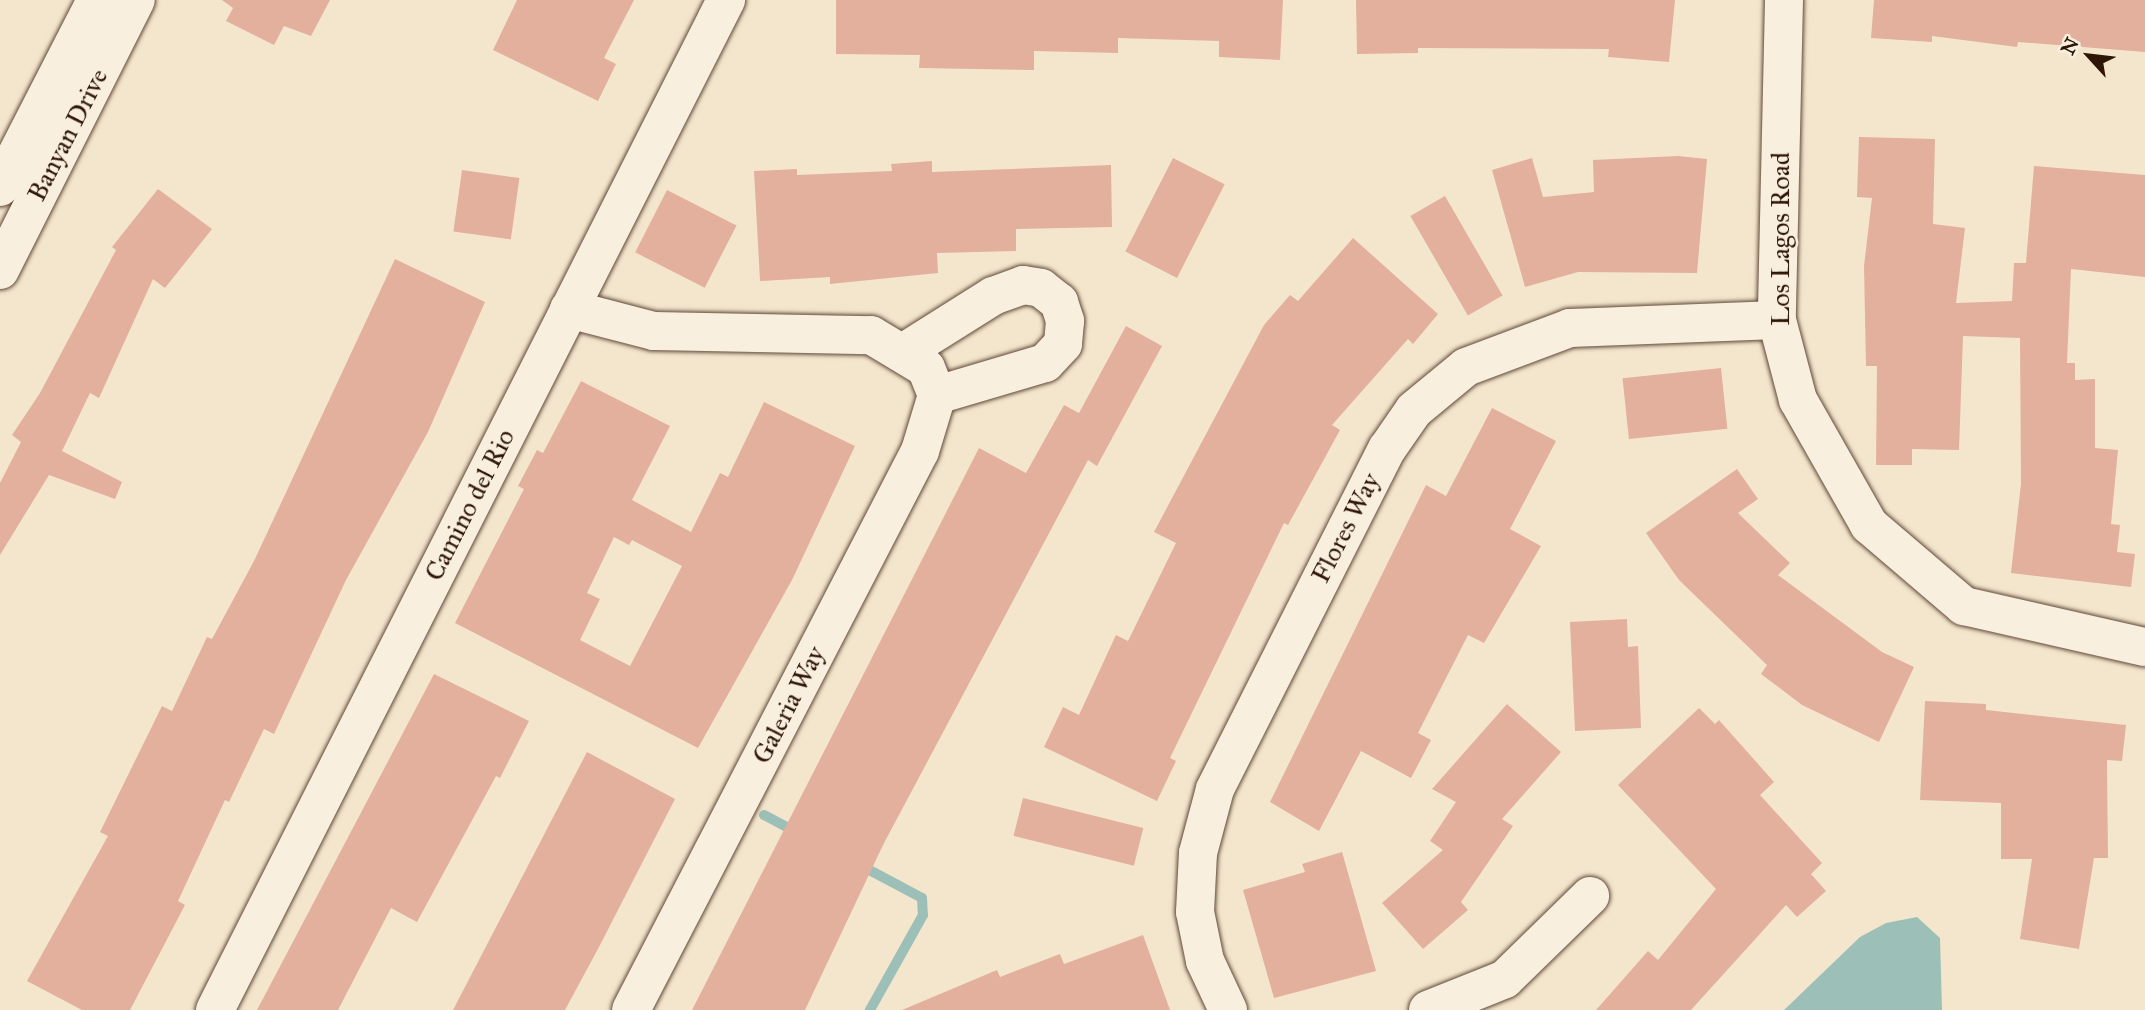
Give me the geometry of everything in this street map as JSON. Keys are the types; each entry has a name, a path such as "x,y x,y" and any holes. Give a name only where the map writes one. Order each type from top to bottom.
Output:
{"street":[{"name":"Banyan Drive","path":"0,187 100,19 136,0"},
{"name":"Camino del Rio","path":"215,1010 726,0"},
{"name":"Los Lagos Road","path":"1784,0 1777,320 1798,400 1869,525 1964,606 2145,647"},
{"name":"Banyan Drive","path":"0,270 100,19"},
{"path":"569,309 654,331 871,335 904,352 926,368 937,396 1045,363 1063,344 1065,321 1059,302 1041,288 1023,285 993,296 904,352"},
{"name":"Flores Way","path":"1228,1010 1205,961 1195,912 1198,853 1215,789 1387,449 1414,410 1466,367 1570,328 1777,320"},
{"name":"Galeria Way","path":"631,1010 920,451 937,396"},
{"path":"1428,1010 1505,979 1590,896"}],"water":[{"path":"1917,917 1940,938 1942,1010 1784,1010 1860,937 1886,923"}],"building":[{"path":"222,0 330,0 311,36 284,26 274,45 226,21 233,8"},
{"path":"517,0 634,0 604,58 616,64 598,101 493,50"},
{"path":"836,0 1283,0 1280,60 1219,57 1219,41 1118,38 1118,53 1034,51 1034,70 919,68 920,55 836,54"},
{"path":"1356,0 1675,0 1669,62 1608,57 1609,49 1418,48 1418,53 1357,54"},
{"path":"1874,0 2145,0 2145,52 2018,42 2017,47 1932,36 1932,42 1871,38"},
{"path":"1859,137 1935,139 1933,224 1965,228 1956,303 2012,301 2014,263 2026,263 2034,166 2145,175 2145,277 2071,269 2067,363 2075,363 2075,380 2095,379 2095,448 2118,450 2111,524 2120,525 2117,552 2135,554 2131,587 2011,573 2021,484 2020,338 1963,336 1959,450 1912,449 1912,465 1876,465 1877,366 1866,366 1864,266 1872,198 1857,197"},
{"path":"1678,156 1707,159 1697,273 1578,272 1525,287 1492,170 1532,158 1543,197 1594,192 1593,160"},
{"path":"1173,158 1225,184 1177,278 1125,252"},
{"path":"932,161 932,172 1111,165 1112,227 1016,229 1016,251 937,253 938,273 830,284 830,277 760,281 754,171 797,169 797,175 892,171 891,164"},
{"path":"462,170 519,178 511,239 453,231"},
{"path":"158,189 212,229 165,288 153,279 99,398 90,393 62,451 122,482 115,499 49,475 0,555 0,483 21,442 12,435 40,393 116,250 112,247"},
{"path":"667,190 736,225 705,288 635,252"},
{"path":"1445,196 1503,296 1468,316 1410,216"},
{"path":"1353,238 1438,314 1413,344 1408,339 1332,425 1340,430 1288,525 1284,523 1170,758 1176,761 1157,801 1044,747 1063,707 1079,715 1116,635 1128,641 1176,543 1154,532 1264,325 1290,295 1298,301"},
{"path":"395,259 485,302 428,432 346,580 274,734 264,729 229,802 225,800 178,901 185,905 130,1010 82,1010 27,981 108,836 100,832 162,706 172,711 207,637 212,639 254,561"},
{"path":"1126,326 1162,346 1097,466 1088,460 883,845 805,1010 692,1010 979,448 1026,473 1064,405 1079,413"},
{"path":"1721,368 1727,429 1629,439 1623,378"},
{"path":"581,381 670,426 632,500 691,532 720,473 728,477 764,402 855,446 792,580 698,748 455,623 524,489 518,486 537,450 543,453","holes":["614,537 629,545 632,540 682,566 630,666 580,640 600,599 587,593"]},
{"path":"1492,408 1556,441 1510,529 1541,546 1484,643 1468,635 1418,733 1431,740 1411,778 1361,751 1319,831 1270,802 1426,485 1446,496"},
{"path":"1737,469 1758,499 1738,513 1790,563 1778,575 1882,652 1914,667 1879,742 1802,705 1761,674 1767,665 1679,580 1646,533"},
{"path":"1627,619 1628,647 1638,646 1641,728 1575,731 1570,622"},
{"path":"434,674 529,721 500,778 496,776 417,922 391,908 338,1010 257,1010"},
{"path":"1925,701 1986,704 1986,710 2126,725 2122,761 2107,760 2108,858 2094,858 2079,949 2020,939 2032,859 2001,859 2001,803 1920,800"},
{"path":"1507,704 1561,752 1502,819 1513,826 1461,902 1468,910 1423,949 1382,903 1443,850 1430,841 1456,802 1432,789"},
{"path":"1699,708 1715,724 1719,720 1774,782 1760,795 1822,863 1811,874 1826,891 1797,917 1786,905 1691,1010 1596,1010 1648,951 1658,960 1716,889 1618,785"},
{"path":"587,752 675,799 599,947 565,1010 453,1010"},
{"path":"1023,798 1143,828 1134,866 1014,836"},
{"path":"1342,852 1376,971 1274,998 1243,890 1305,872 1302,864"},
{"path":"1143,935 1170,1010 902,1010 997,970 1000,977 1060,954 1064,964"}],"waterway":[{"path":"764,815 796,832"},
{"path":"860,865 922,898 923,915 870,1010"}]}
